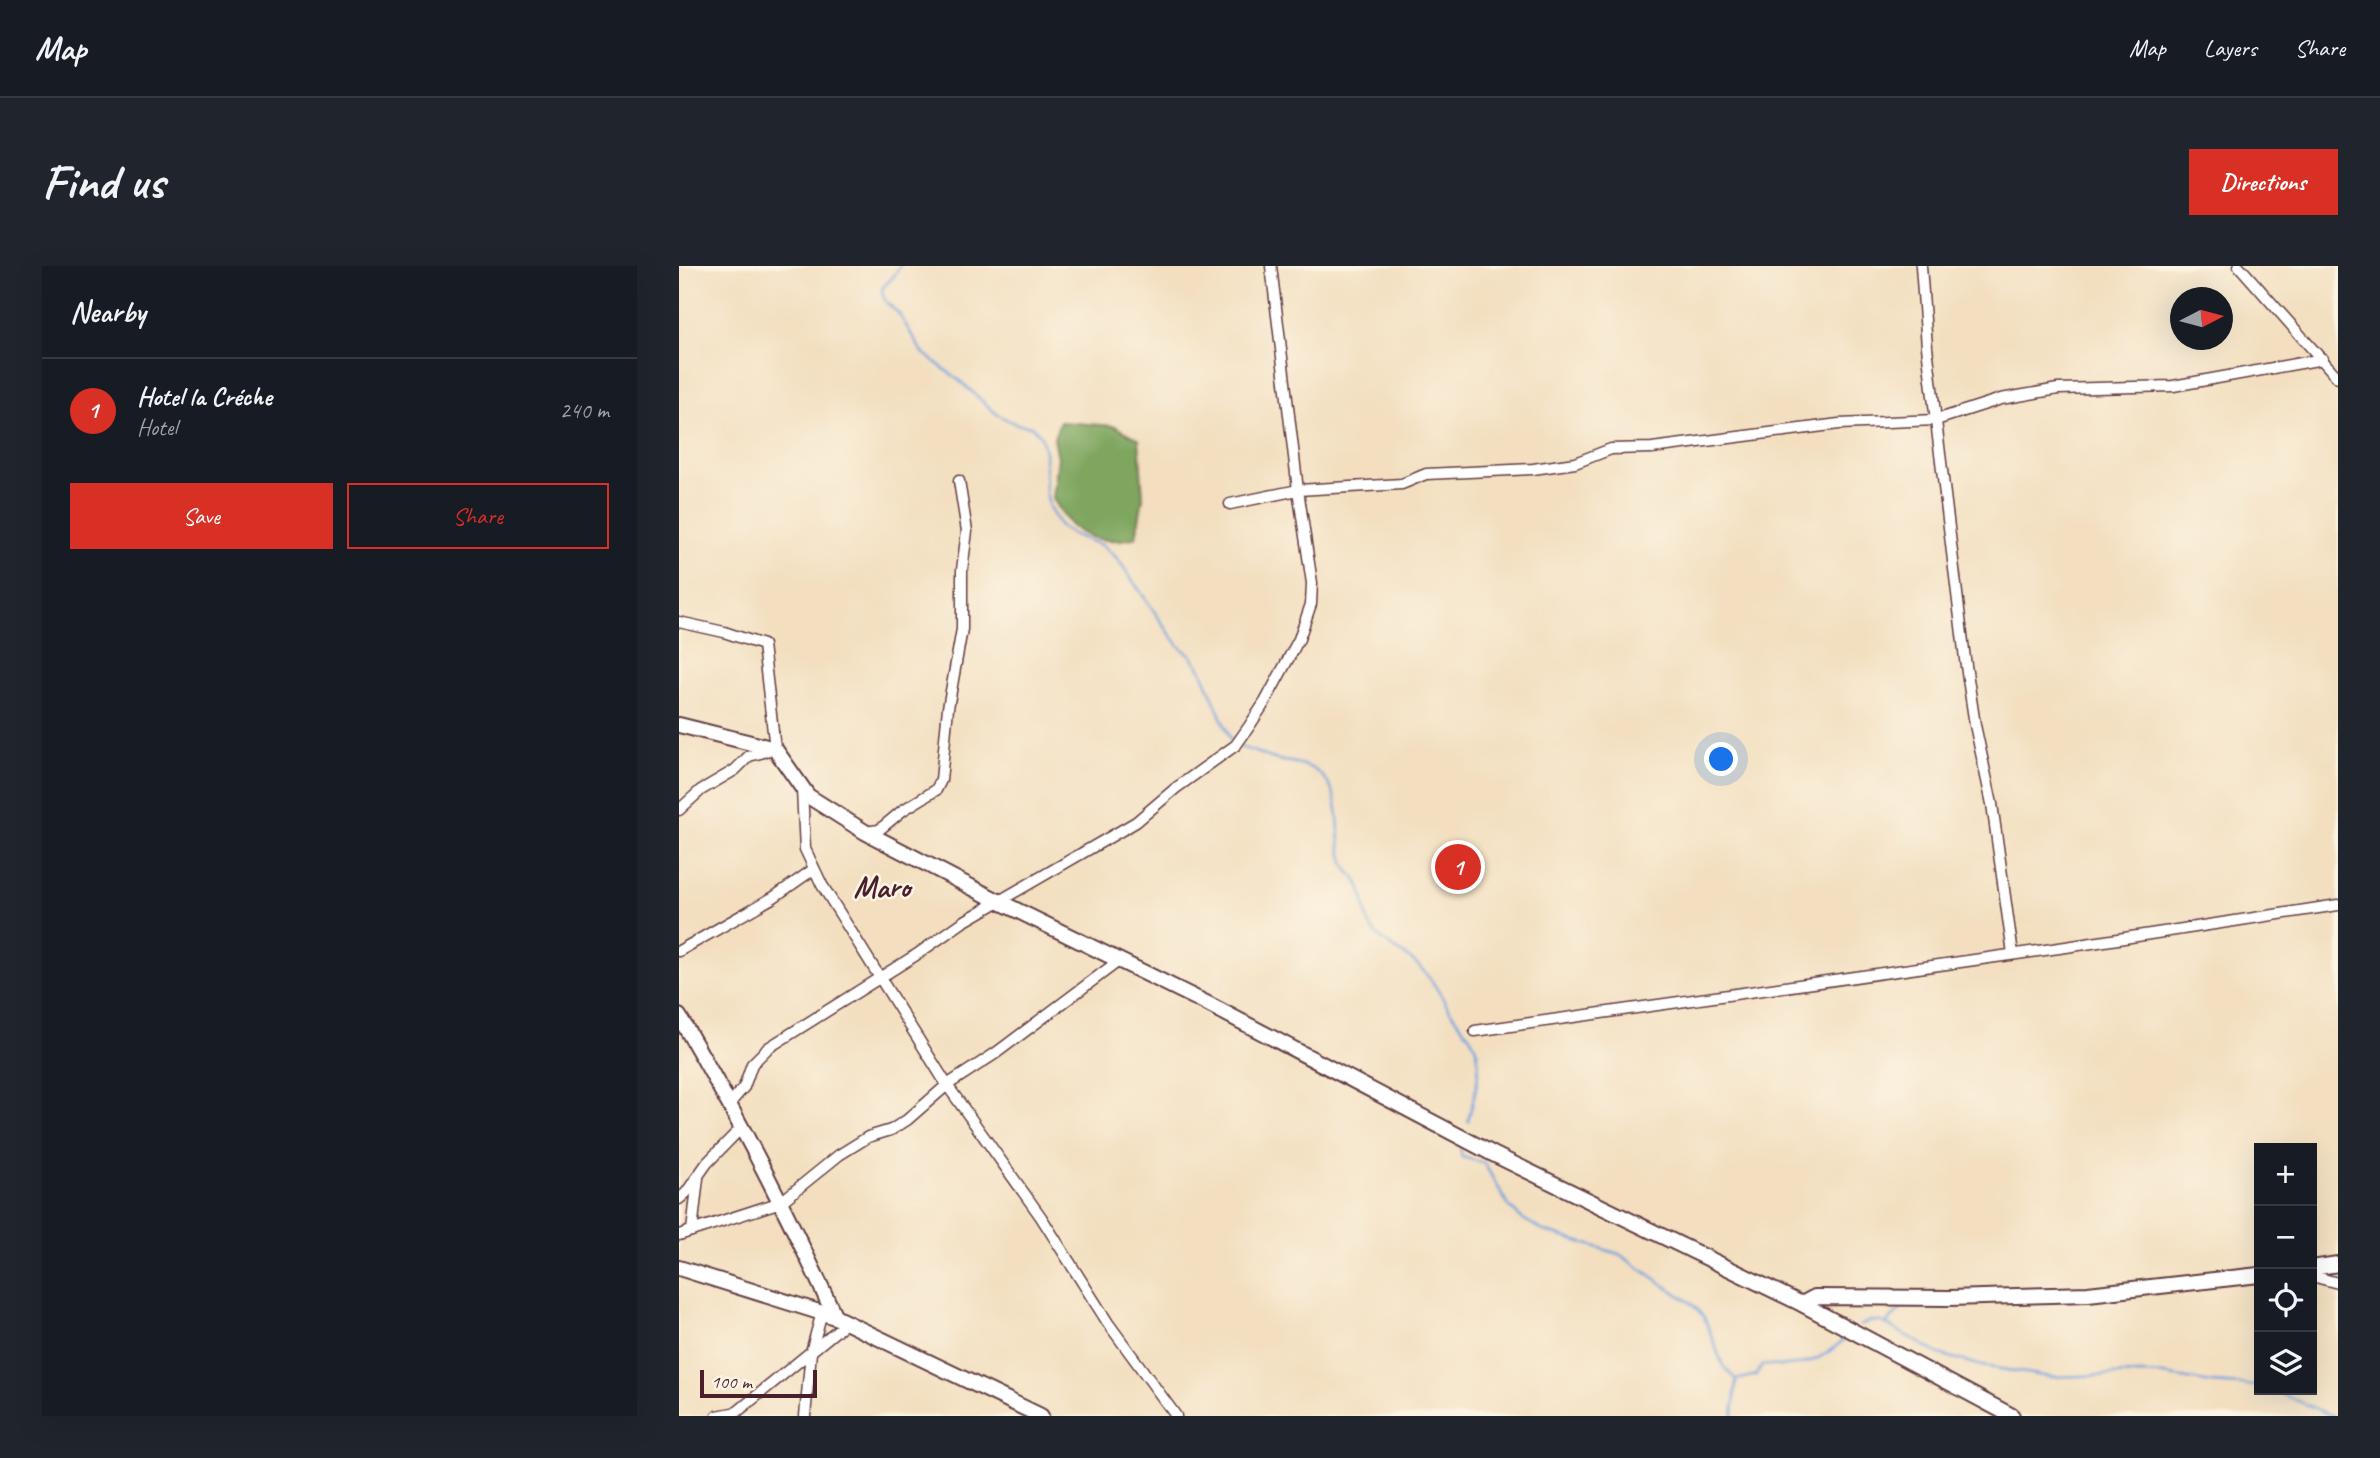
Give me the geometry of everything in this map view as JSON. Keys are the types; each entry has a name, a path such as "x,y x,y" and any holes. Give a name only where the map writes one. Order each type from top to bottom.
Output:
{"street":[{"path":"730,1103 744,1087 752,1064 768,1048 963,922 1136,822 1176,788 1236,745 1265,702 1299,639 1311,604 1312,583 1271,266"},
{"path":"1921,266 1927,347 1965,659 1975,725 1992,804 2013,954"},
{"path":"2239,266 2338,378"},
{"path":"1230,504 1298,490 1402,484 1426,474 1533,469 1575,463 1611,449 1653,448 1839,424 1936,420 2001,399 2058,388 2173,386 2323,359"},
{"path":"865,832 879,830 902,810 936,790 941,780 962,629 962,570 967,531 959,481"},
{"path":"679,622 724,632 763,645 775,749 808,796 865,832 1250,1026 1493,1154 1802,1304 2012,1416"},
{"path":"679,724 775,749"},
{"path":"679,810 701,790 734,770 748,756 775,749"},
{"path":"802,790 805,849 814,869 879,978 947,1085 1041,1217 1108,1323 1176,1416"},
{"path":"679,951 774,897 814,869"},
{"path":"1475,1031 2338,905"},
{"path":"679,1235 781,1202 839,1155 907,1120 947,1085 996,1054 1120,960"},
{"path":"680,1018 685,1035 730,1103 781,1202 834,1317"},
{"path":"679,1199 707,1163 742,1127"},
{"path":"692,1231 698,1177"},
{"path":"2317,1267 2338,1264"},
{"path":"681,1273 834,1317 1041,1416"},
{"path":"1802,1304 1815,1297 1949,1298 2088,1294 2254,1276"},
{"path":"2317,1277 2338,1283"},
{"path":"717,1416 737,1412 811,1352 834,1317"},
{"path":"805,1416 811,1352 834,1317"}],"green space":[{"path":"1060,422 1115,426 1139,439 1143,498 1136,537 1119,540 1095,538 1079,531 1064,517 1053,499 1058,457 1054,438"}],"waterway":[{"path":"900,266 882,288 887,303 899,314 922,352 998,415 1016,424 1031,426 1041,436 1045,452 1046,493 1050,509 1060,526 1074,535 1102,545 1117,558 1170,634 1201,669 1231,741"},
{"path":"1240,747 1312,769 1324,778 1330,787 1335,798 1346,868 1360,887 1369,923 1382,940 1426,973 1475,1047 1478,1078 1468,1121"},
{"path":"1460,1148 1462,1157 1484,1163 1510,1208 1523,1219 1544,1231 1619,1254 1691,1303 1704,1317 1723,1366 1736,1380 1733,1416"},
{"path":"1886,1324 1903,1307 1924,1305"},
{"path":"1860,1326 1871,1321 1882,1322 1939,1354 1982,1366 2051,1377 2165,1375 2211,1383 2254,1386"},
{"path":"1736,1380 1756,1375 1765,1365 1793,1365 1811,1361 1826,1354 1847,1337"},
{"path":"2284,1395 2333,1416"}],"place":[{"name":"Hotel la Créche","path":"1458,867"}],"district":[{"name":"Maro","path":"882,887"}]}
